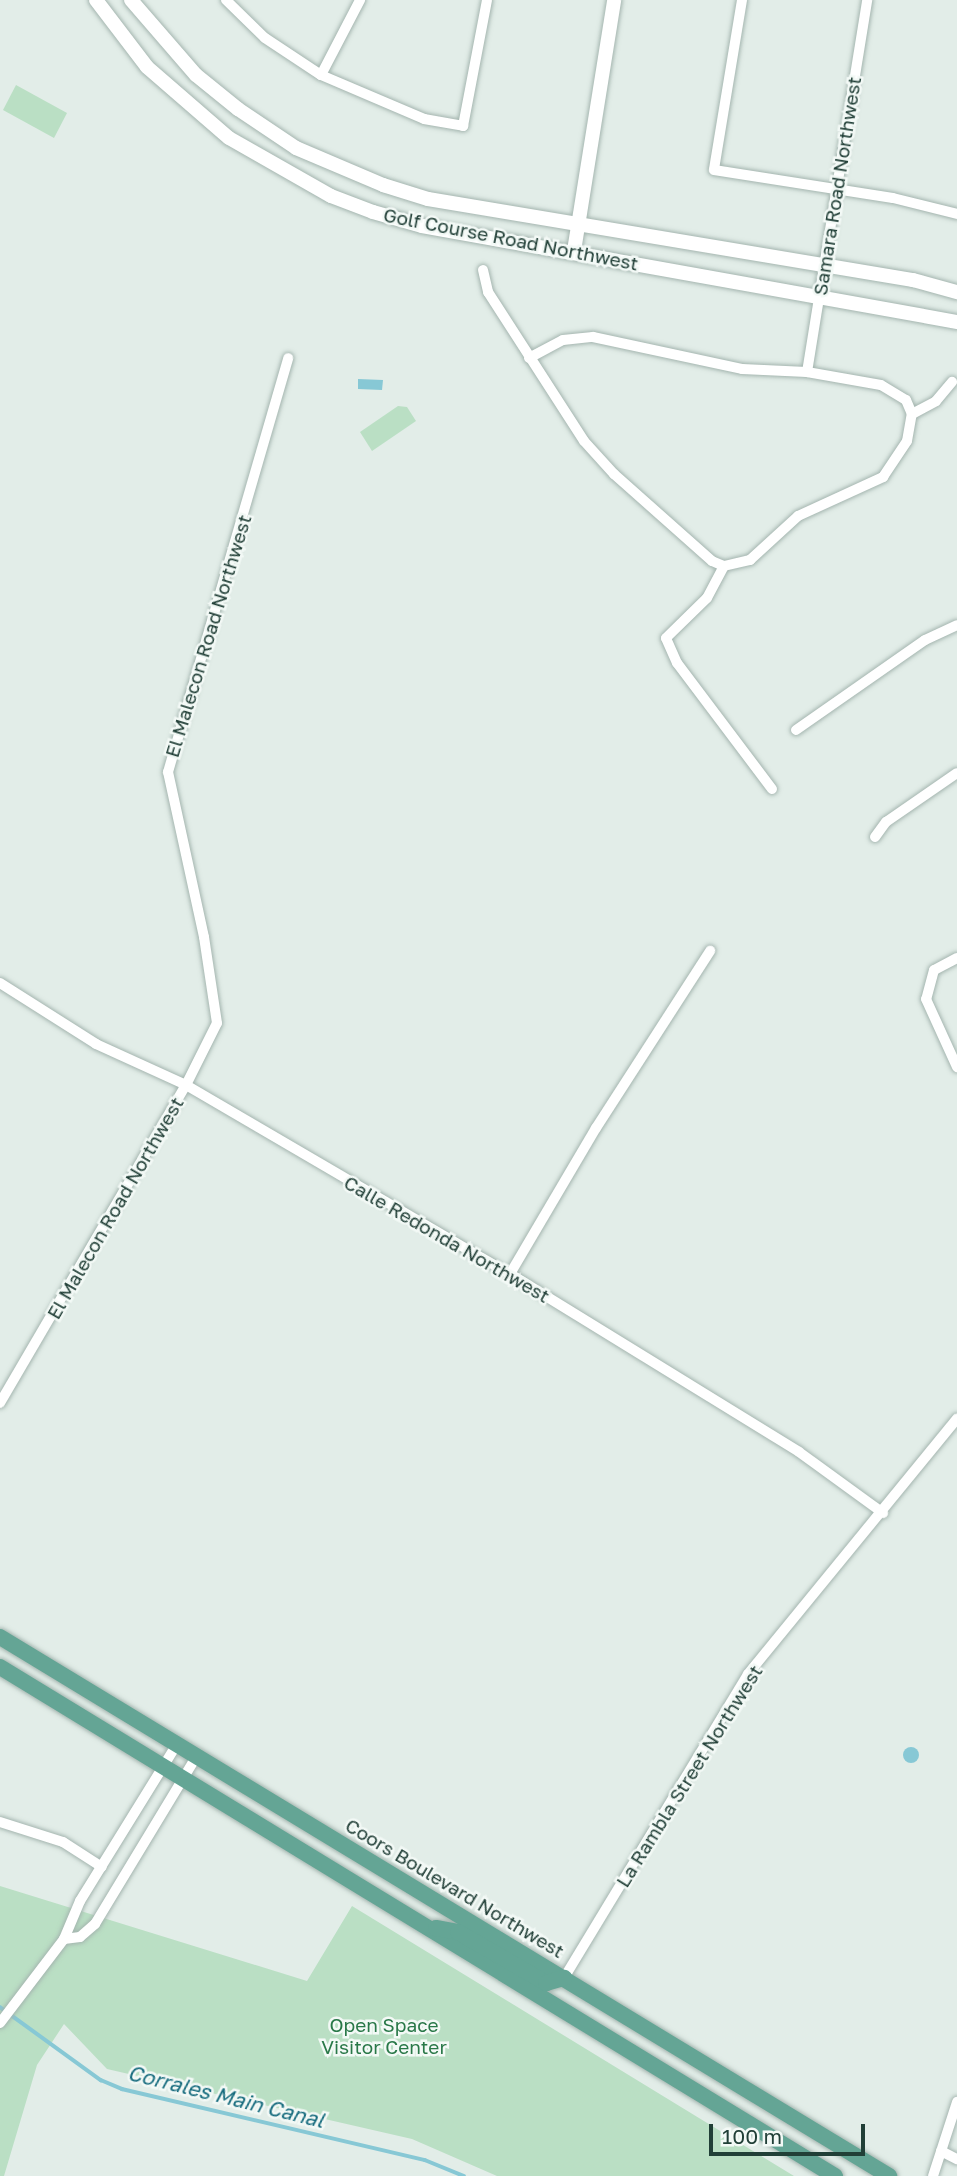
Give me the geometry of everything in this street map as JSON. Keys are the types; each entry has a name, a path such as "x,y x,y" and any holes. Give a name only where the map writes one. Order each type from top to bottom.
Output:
{"main road":[{"name":"Golf Course Road Northwest","path":"96,0 147,67 200,115 261,159 331,196 422,226 820,295 957,322"},
{"name":"Golf Course Road Northwest","path":"131,0 196,75 296,148 351,173 428,199 826,265 957,292"},
{"path":"574,251 614,0"},
{"name":"Coors Boulevard Northwest","path":"0,1637 195,1759 565,1978 888,2176"},
{"path":"0,1667 835,2176"},
{"path":"423,1925 458,1932 546,1983 565,1978"}],"street":[{"path":"226,0 265,38 321,75 412,115 463,126 487,0"},
{"path":"321,75 360,0"},
{"path":"742,0 714,170 932,205 957,214"},
{"name":"Samara Road Northwest","path":"807,373 867,0"},
{"path":"483,270 488,292 529,358 598,458 712,561 724,566 750,559 798,516 883,477 907,441 912,414 906,400 881,385 807,373 742,369 679,352 579,337 529,358"},
{"name":"El Malecon Road Northwest","path":"0,1403 186,1085 217,1023 204,937 168,772 288,358"},
{"path":"912,414 936,401 952,382"},
{"path":"724,566 707,598 666,638 677,663 772,789"},
{"path":"796,730 925,640 957,625"},
{"path":"875,837 886,822 957,773"},
{"path":"510,1275 596,1128 710,951"},
{"path":"957,958 934,970 926,999 957,1067"},
{"name":"Calle Redonda Northwest","path":"0,983 96,1044 186,1085 510,1275 799,1451 883,1513"},
{"name":"La Rambla Street Northwest","path":"565,1978 748,1674 883,1513 957,1419"},
{"path":"0,2024 64,1939 102,1867 176,1747"},
{"path":"64,1939 80,1937 95,1924 195,1759"},
{"path":"0,1822 62,1842 102,1867"},
{"path":"933,2176 957,2102"},
{"path":"941,2151 957,2160"}],"green space":[{"path":"16,85 67,113 54,138 3,110"},
{"path":"398,406 407,407 416,421 372,451 360,432"},
{"name":"Open Space Visitor Center","path":"0,1886 307,1981 352,1906 794,2176 497,2176 412,2139 107,2069 64,2024 37,2065 4,2176 0,2176"}],"water":[{"path":"358,379 383,380 382,390 358,389"},
{"path":"908,1747 914,1747 919,1755 917,1761 908,1763 903,1758 903,1752"}],"waterway":[{"name":"Corrales Main Canal","path":"0,2007 101,2080 122,2089 425,2160 464,2176"}]}
